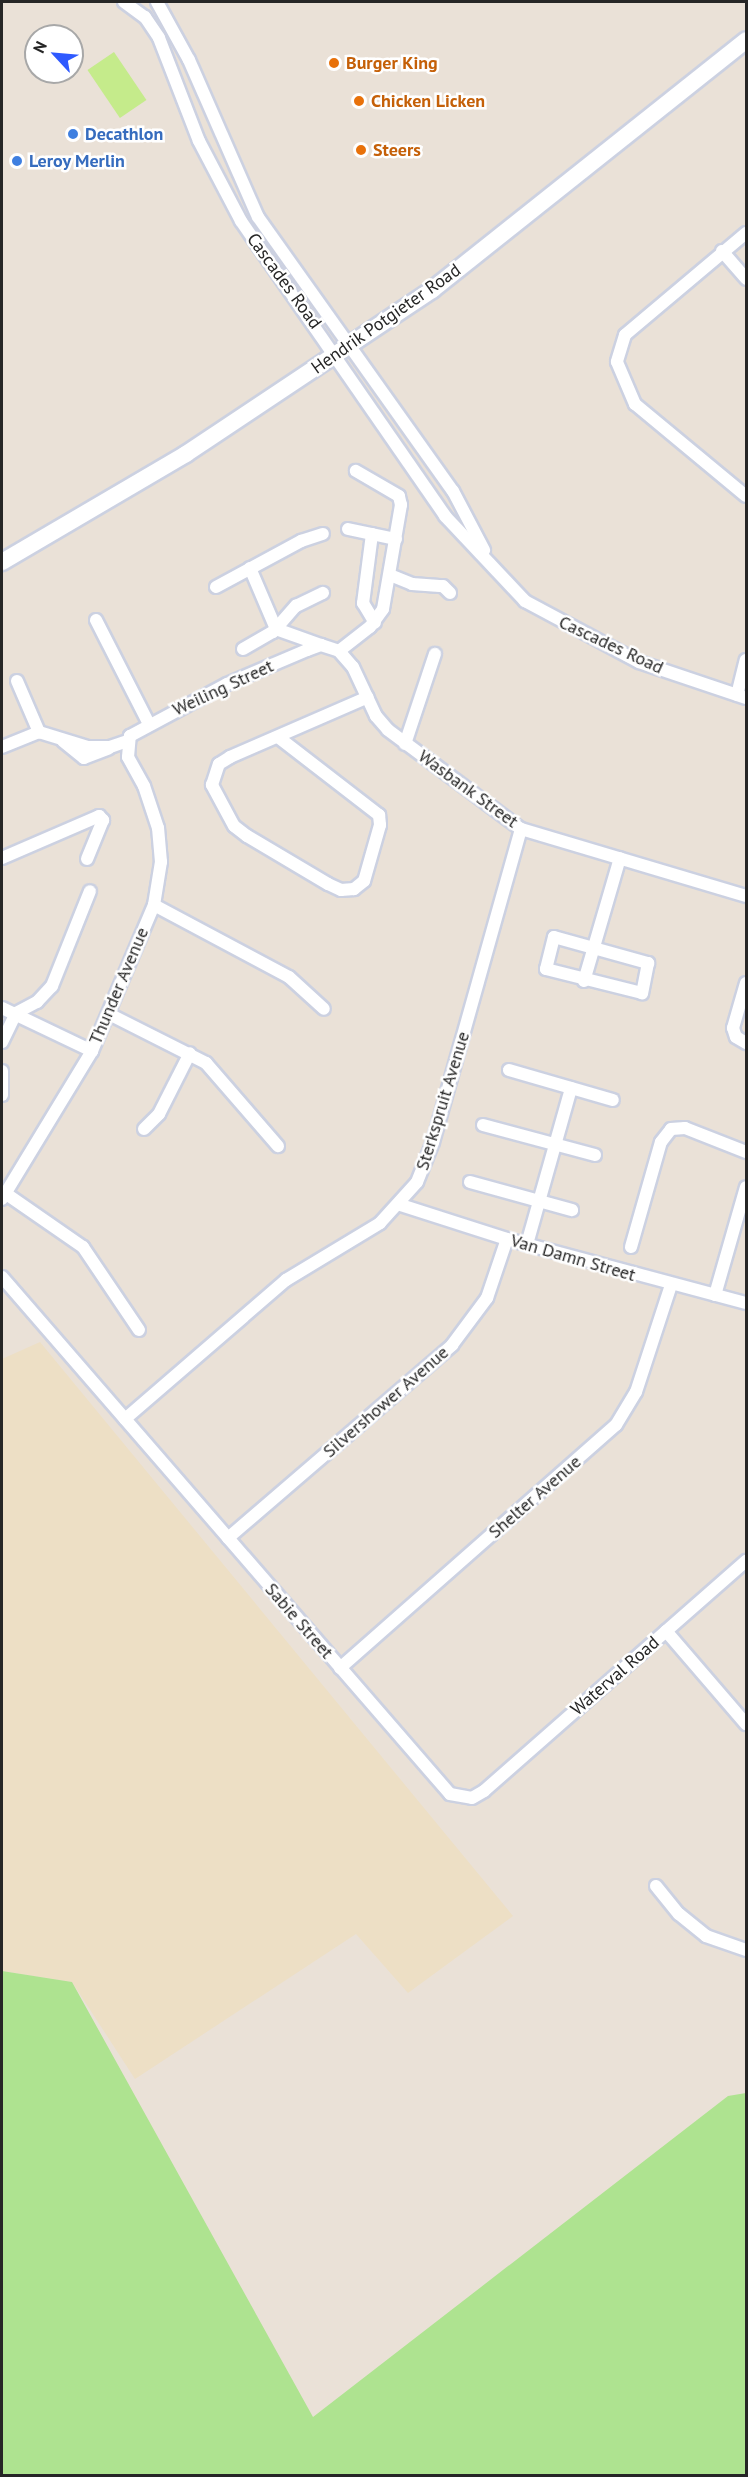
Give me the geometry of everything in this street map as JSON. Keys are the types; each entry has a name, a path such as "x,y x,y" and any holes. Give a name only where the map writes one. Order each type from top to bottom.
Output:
{"main road":[{"name":"Hendrik Potgieter Road","path":"2,562 186,453 446,280 747,40"}],"street":[{"name":"Cascades Road","path":"157,2 189,60 258,217 351,344 453,491 491,564"},
{"name":"Cascades Road","path":"129,5 159,38 199,141 241,221 336,354 445,516 525,601 590,638 639,662 742,696"},
{"path":"747,233 722,251 625,335 619,349 622,380 635,404 747,496"},
{"path":"722,251 747,279"},
{"path":"250,568 276,629 339,651 375,622 386,599 401,499 356,471"},
{"path":"348,529 396,539"},
{"path":"216,587 301,541 323,534"},
{"path":"372,534 363,603 375,622"},
{"path":"390,575 412,584 442,586 450,593"},
{"path":"243,649 276,629 292,609 322,593"},
{"path":"96,620 149,724"},
{"name":"Weiling Street","path":"39,732 88,747 110,747 127,741 135,731 227,684 321,645"},
{"name":"Wasbank Street","path":"339,651 353,667 376,716 405,744 521,829 747,896"},
{"path":"405,744 435,654"},
{"path":"742,696 747,660"},
{"path":"2,747 39,732 17,681"},
{"path":"278,737 378,815 380,825 363,881 354,889 341,890 328,884 234,826 214,793 213,774 219,764 278,737 368,698"},
{"name":"Thunder Avenue","path":"3,1196 92,1051 154,905 161,862 158,828 144,786 128,757 127,741"},
{"path":"2,858 99,816 103,820 87,859"},
{"name":"Sterkspruit Avenue","path":"125,1419 278,1286 380,1223 401,1205 417,1182 433,1142 521,829"},
{"path":"584,981 620,858"},
{"path":"7,1007 37,1002 52,986 90,891"},
{"path":"154,905 289,977 324,1009"},
{"path":"557,937 648,963 644,990 638,995 584,981 546,969 551,940 557,937"},
{"path":"747,983 733,1028 736,1037 747,1043"},
{"path":"2,1042 7,1007"},
{"path":"7,1007 92,1051"},
{"path":"109,1014 190,1053 223,1079 278,1146"},
{"path":"144,1129 159,1114 190,1053"},
{"path":"509,1070 613,1100"},
{"path":"2,1071 2,1095"},
{"path":"527,1244 572,1088"},
{"path":"483,1125 595,1155"},
{"path":"631,1247 661,1142 670,1129 685,1128 747,1152"},
{"path":"470,1182 572,1210"},
{"path":"715,1295 747,1187"},
{"path":"3,1196 83,1247 139,1330"},
{"name":"Van Damn Street","path":"401,1205 507,1239 671,1285 747,1303"},
{"name":"Silvershower Avenue","path":"228,1538 452,1345 487,1298 507,1239"},
{"path":"2,1277 125,1419"},
{"name":"Shelter Avenue","path":"340,1668 616,1425 636,1392 671,1285"},
{"name":"Sabie Street","path":"125,1419 450,1794 472,1798 484,1791"},
{"name":"Waterval Road","path":"484,1791 747,1561"},
{"path":"666,1632 747,1724"},
{"path":"656,1886 706,1936 747,1950"}],"shaded area":[{"path":"40,1342 513,1916 408,1993 356,1934 135,2079 72,1982 2,1971 2,1359"}],"green space":[{"path":"114,52 146,100 120,118 87,70"},
{"path":"2,1971 72,1982 313,2417 728,2096 746,2093 746,2475 2,2475"}],"place":[{"name":"Burger King","path":"334,63"},
{"name":"Chicken Licken","path":"359,101"},
{"name":"Decathlon","path":"73,134"},
{"name":"Steers","path":"361,150"},
{"name":"Leroy Merlin","path":"17,161"}]}
